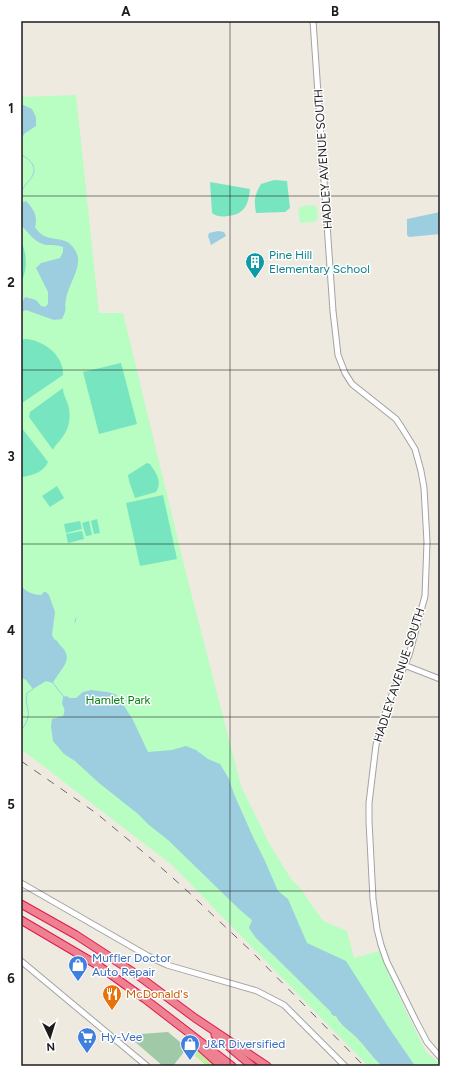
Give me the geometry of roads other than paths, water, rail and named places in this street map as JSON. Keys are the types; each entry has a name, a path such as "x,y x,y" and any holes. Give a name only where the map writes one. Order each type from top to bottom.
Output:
{"highway":[{"path":"21,904 76,935 136,974 195,1018 267,1066"},
{"path":"21,920 98,966 145,998 232,1066"},
{"path":"145,998 221,1066"},
{"path":"195,1018 252,1066"}],"street":[{"name":"HADLEY AVENUE SOUTH","path":"313,21 332,311 338,355 345,373 352,384 396,419 416,449 424,488 427,527 425,596 409,655 388,704 376,745 369,803 373,900 377,929 387,962 427,1042 440,1057"},
{"path":"404,665 440,679"},
{"path":"21,883 148,956 168,965 257,991 284,1005 345,1066"},
{"path":"21,960 147,1066"}],"water":[{"path":"21,104 32,109 36,117 36,126 24,134 21,140"},
{"path":"26,201 35,213 35,227 38,231 45,236 69,243 75,250 78,257 78,264 68,292 62,319 54,320 26,310 21,312 21,305 25,297 36,300 41,306 45,307 48,304 48,292 36,268 41,263 60,258 63,252 63,247 57,245 46,245 38,242 21,225 21,203"},
{"path":"440,212 440,234 409,237 407,235 407,219"},
{"path":"218,231 224,232 226,236 211,245 208,236 209,233"},
{"path":"21,586 33,594 41,595 46,592 49,595 55,612 52,635 65,651 67,656 65,664 53,683 46,681 33,689 26,680 21,677"},
{"path":"91,690 115,694 119,698 133,720 148,752 172,750 186,746 220,764 229,779 234,794 278,891 288,899 307,943 346,961 415,1066 382,1066 356,1037 342,1025 336,1016 331,1014 331,1012 256,938 249,928 252,920 168,840 99,783 75,761 64,754 53,741 51,726 52,719 63,716 63,697 66,696 76,698 83,692"}],"waterway":[{"path":"21,155 31,162 34,169 32,177 22,190 21,195 23,203"},
{"path":"75,622 76,618"},
{"path":"53,683 64,697"},
{"path":"23,728 28,718 27,693 33,689"}],"railway":[{"path":"21,761 96,813 183,887 252,952 364,1066"}],"place":[{"name":"Pine Hill Elementary School","path":"255,279"},
{"name":"Muffler Doctor Auto Repair","path":"78,982"},
{"name":"McDonald's","path":"112,1011"},
{"name":"Hy-Vee","path":"87,1054"},
{"name":"J&R Diversified","path":"190,1061"}],"park label":[{"name":"Hamlet Park","path":"118,700"}]}
